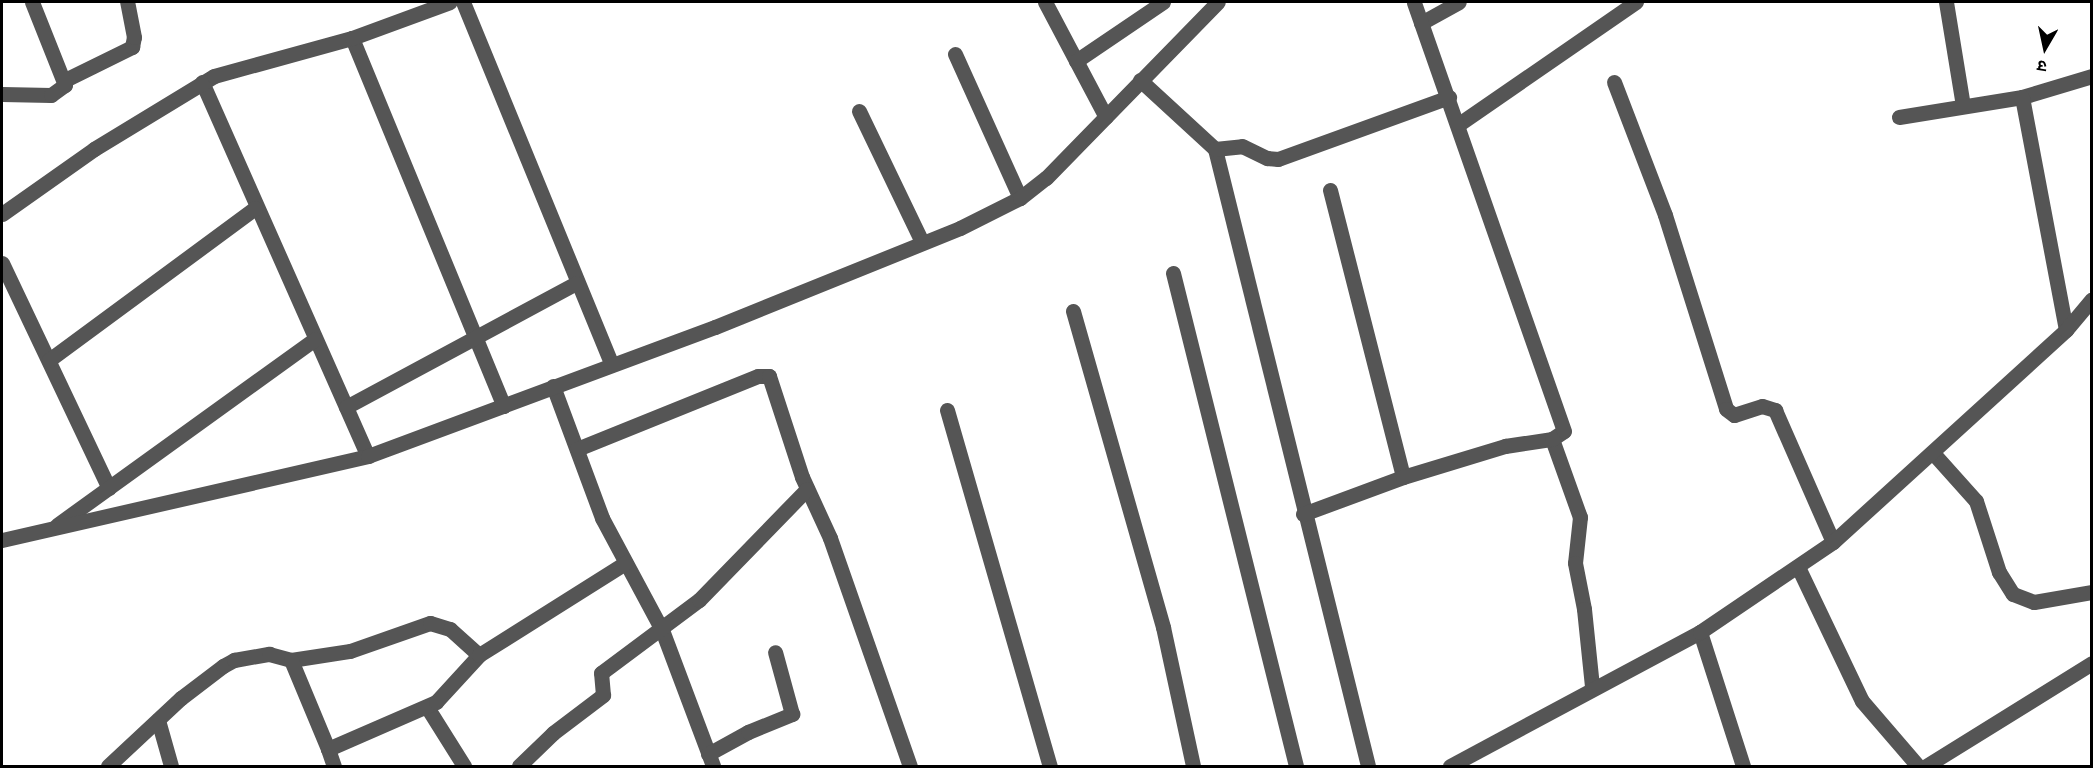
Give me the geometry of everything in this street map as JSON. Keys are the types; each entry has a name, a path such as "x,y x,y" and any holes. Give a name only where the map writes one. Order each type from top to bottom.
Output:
{"street":[{"path":"2,94 57,94 63,89 65,80 32,2"},
{"path":"65,80 132,47 134,37 127,2"},
{"path":"2,214 94,149 202,82 352,38 450,2"},
{"path":"463,2 576,283 612,365"},
{"path":"1045,2 1106,117"},
{"path":"1076,61 1163,2"},
{"path":"2,540 368,456 612,365 922,242 1020,198 1106,117 1218,2"},
{"path":"1303,514 1403,477 1505,446 1552,439 1563,434 1563,426 1459,124 1414,2"},
{"path":"1421,23 1459,2"},
{"path":"1459,124 1636,2"},
{"path":"1946,2 1963,106"},
{"path":"352,38 473,338 504,406"},
{"path":"955,54 1020,198"},
{"path":"1899,117 2022,97 2091,76"},
{"path":"1140,80 1208,141 1242,146 1267,158 1278,159 1449,97"},
{"path":"202,82 255,208 368,456"},
{"path":"1614,82 1665,215 1726,409 1734,415 1762,406 1775,410 1833,542"},
{"path":"2022,97 2066,330"},
{"path":"859,111 922,242"},
{"path":"1208,141 1368,766"},
{"path":"1330,190 1403,477"},
{"path":"49,360 255,208"},
{"path":"2,262 109,488"},
{"path":"1173,273 1296,766"},
{"path":"346,407 576,283"},
{"path":"1450,766 1592,687 1700,632 1833,542 2066,330 2091,299"},
{"path":"1073,311 1163,627 1194,766"},
{"path":"52,529 315,339"},
{"path":"577,449 765,374 771,380 776,405 807,489 830,538 910,766"},
{"path":"554,386 603,518 662,630 711,760 792,714 775,652"},
{"path":"946,410 1050,766"},
{"path":"1552,439 1580,517 1575,563 1584,609 1592,687"},
{"path":"1933,453 1976,501 1999,572 2013,594 2034,602 2091,591"},
{"path":"519,766 553,733 603,695 601,673 662,630 699,600 807,489"},
{"path":"328,749 427,707 479,655 625,562"},
{"path":"1798,567 1862,701 1918,766"},
{"path":"110,766 158,720 234,660 269,654 291,660 350,651 430,623 450,628 479,655"},
{"path":"1700,632 1743,766"},
{"path":"291,660 334,766"},
{"path":"1926,766 2091,663"},
{"path":"427,707 464,766"},
{"path":"158,720 171,766"}]}
